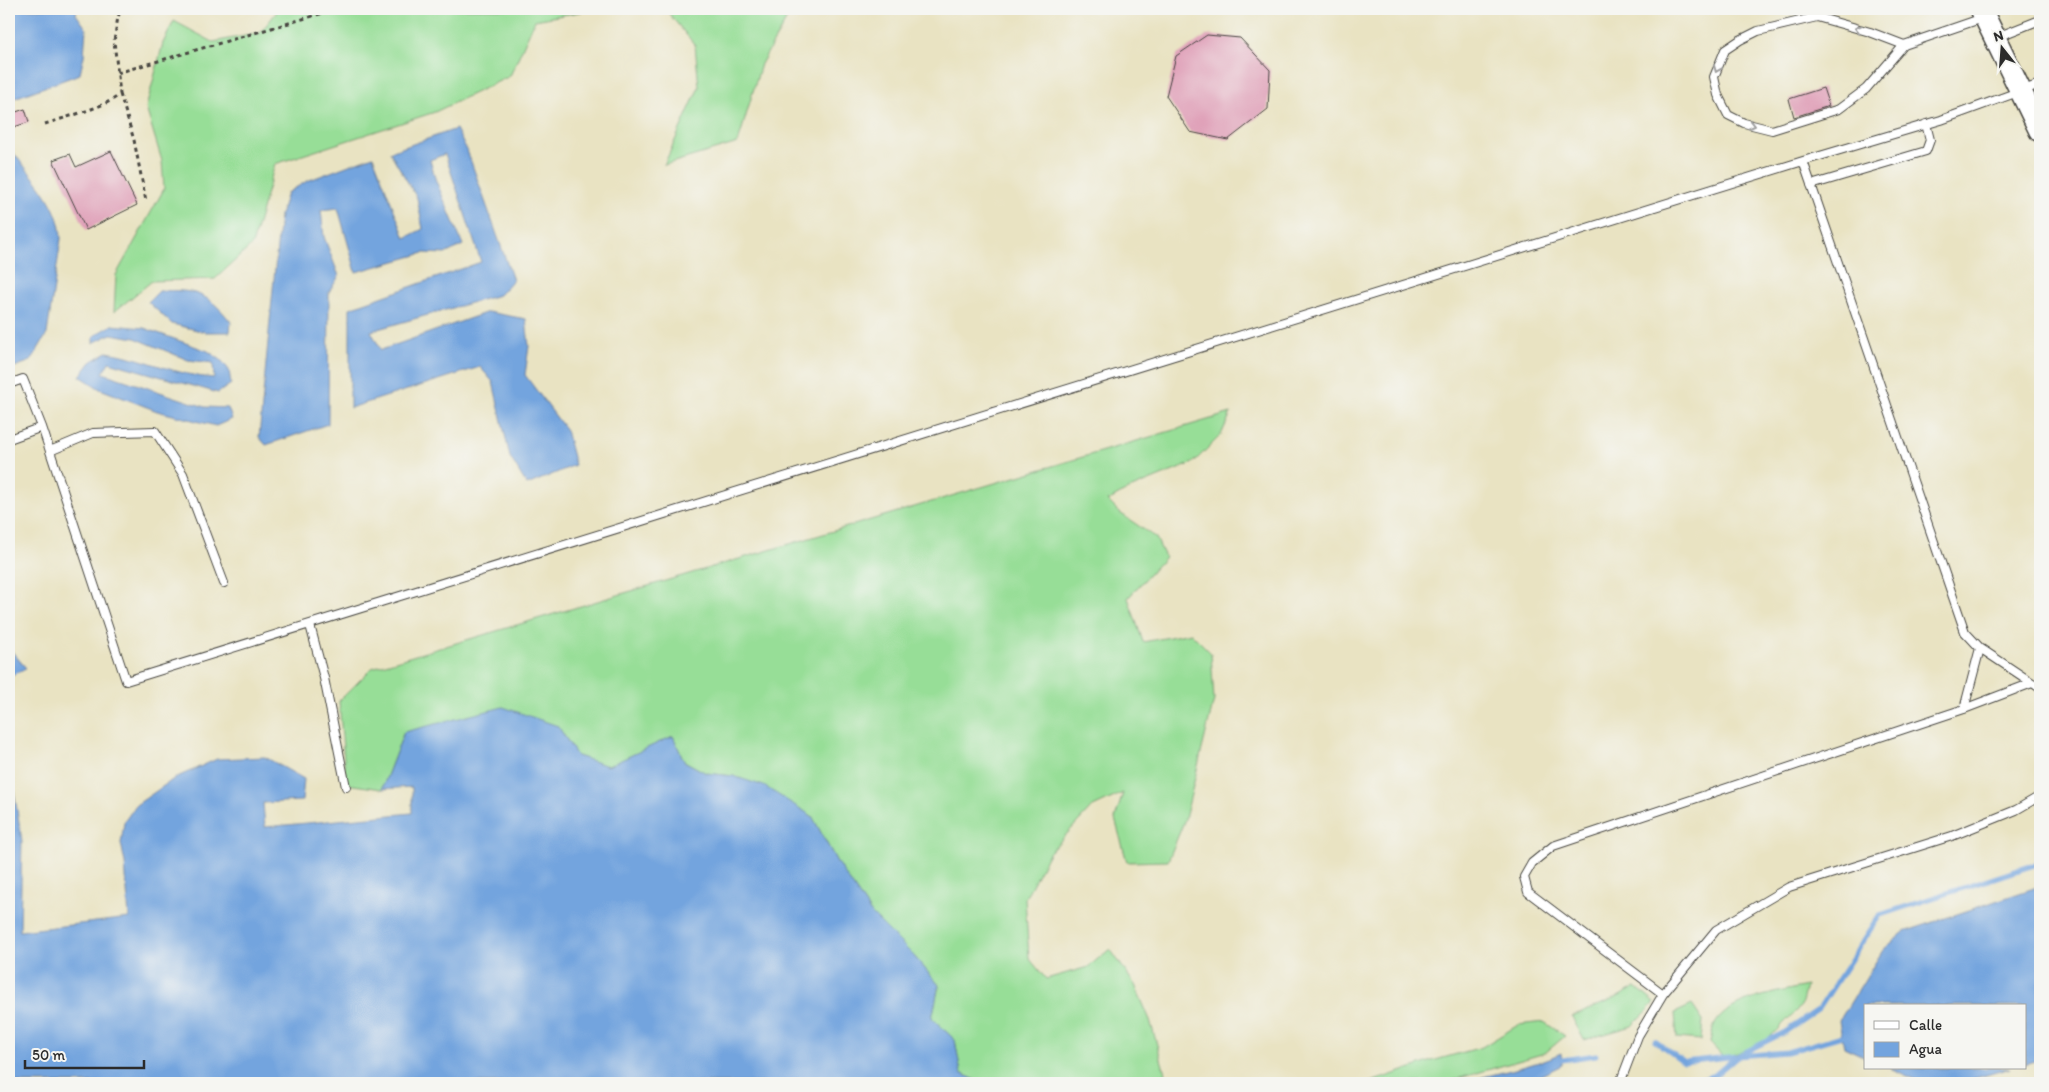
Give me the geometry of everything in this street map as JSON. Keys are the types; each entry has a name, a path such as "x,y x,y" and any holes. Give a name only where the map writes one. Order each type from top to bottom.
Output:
{"street":[{"path":"1983,13 1995,37 2031,87 2040,131"}],"lane":[{"path":"1904,46 1870,32 1817,17 1758,31 1740,40 1725,50 1714,77 1718,95 1728,115 1744,123 1772,130 1839,109 1866,89 1904,46 1983,13"},
{"path":"1995,37 2040,20"},
{"path":"9,384 23,380 42,427 126,681 1926,124 2031,87"},
{"path":"1811,184 1926,151 1930,140 1926,124"},
{"path":"1803,161 1965,632 1980,648 2040,688"},
{"path":"9,438 42,427"},
{"path":"50,451 93,433 155,431 183,474 224,583"},
{"path":"310,625 324,678 346,787"},
{"path":"1964,709 1980,648"},
{"path":"1663,994 1528,892 1524,877 1532,863 1553,846 1964,709 2032,683"},
{"path":"1620,1083 1638,1036 1663,994 1716,930 1789,887 1952,836 2016,810 2040,796"}],"path":[{"path":"121,9 114,41 117,73 120,94 134,140 146,201"},
{"path":"117,73 337,9"},
{"path":"46,124 93,108 116,98 120,94"}],"green space":[{"path":"279,9 596,9 535,20 510,76 435,112 275,164 252,245 215,279 152,281 114,312 116,275 164,189 162,161 146,108 163,43 174,21 213,42 260,33"},
{"path":"665,9 802,9 792,10 761,64 738,143 664,165 699,87 695,45"},
{"path":"1231,413 1221,435 1193,463 1127,490 1108,501 1120,513 1156,538 1165,557 1128,598 1143,642 1191,633 1211,653 1214,700 1185,819 1168,861 1127,862 1115,819 1123,793 1091,808 1049,853 1025,898 1029,958 1046,979 1088,967 1110,949 1135,985 1150,1020 1165,1073 1158,1083 981,1083 961,1073 955,1040 932,1018 939,985 913,955 871,913 838,864 812,816 733,776 706,773 684,761 673,736 608,767 577,756 558,726 404,732 382,789 346,784 339,701 372,668"},
{"path":"1806,986 1801,1006 1764,1043 1724,1058 1710,1043 1715,1024 1731,1008 1769,994"},
{"path":"1636,987 1655,1003 1632,1026 1584,1040 1572,1017"},
{"path":"1692,1005 1703,1021 1701,1040 1677,1038 1675,1013"},
{"path":"1544,1022 1565,1036 1545,1053 1443,1083 1368,1083 1432,1061 1482,1047 1518,1025"}],"water":[{"path":"9,9 77,9 76,14 86,28 84,56 80,74 9,100"},
{"path":"456,129 468,153 513,280 499,295 371,331 381,350 488,312 526,319 529,346 525,375 566,430 575,465 527,485 510,457 493,382 480,367 350,408 350,308 481,262 445,154 430,160 436,181 463,245 445,254 424,253 356,272 338,208 321,210 324,237 339,276 329,292 328,424 266,445 259,437 280,215 287,193 307,181 373,156 405,238 423,229 417,198 390,152"},
{"path":"9,147 50,201 60,226 61,239 47,334 31,361 9,369"},
{"path":"159,291 192,292 208,299 231,322 230,332 205,332 172,324 148,302"},
{"path":"112,325 144,328 208,351 221,360 229,370 231,384 218,393 109,362 103,373 205,407 228,408 232,419 216,426 157,411 100,389 80,376 91,362 107,352 120,354 187,374 214,378 213,363 188,360 135,338 111,334 93,343 94,336"},
{"path":"9,648 26,668 9,677"},
{"path":"503,707 558,726 577,756 608,766 673,736 684,761 706,773 733,776 764,786 812,816 838,864 871,913 913,955 939,985 932,1018 955,1040 961,1073 981,1083 9,1083 9,760 22,841 20,931 129,918 125,863 121,843 124,822 136,805 175,778 217,759 265,757 304,779 302,801 263,803 265,827 412,813 412,787 382,789 404,732"},
{"path":"2040,886 2040,1059 2026,1064 2026,1004 1864,1004 1864,1057 1844,1047 1839,1021 1883,950 1904,932"},
{"path":"1561,1053 1562,1065 1525,1083 1461,1083 1524,1066"},
{"path":"1894,1070 2003,1070 1959,1083 1923,1083"}],"building":[{"path":"1207,35 1240,38 1270,70 1268,109 1228,140 1190,132 1166,96 1176,56"},
{"path":"1823,88 1829,106 1794,117 1789,99"},
{"path":"25,109 29,122 14,127 10,114"},
{"path":"111,151 137,205 86,230 53,160 70,154 76,167"}],"waterway":[{"path":"1655,1041 1684,1062 1737,1056 1785,1032 1819,1009 1880,915 2040,863"},
{"path":"1691,1083 1715,1075 1737,1056 1787,1052 1842,1036"},
{"path":"1562,1060 1596,1055"}]}
